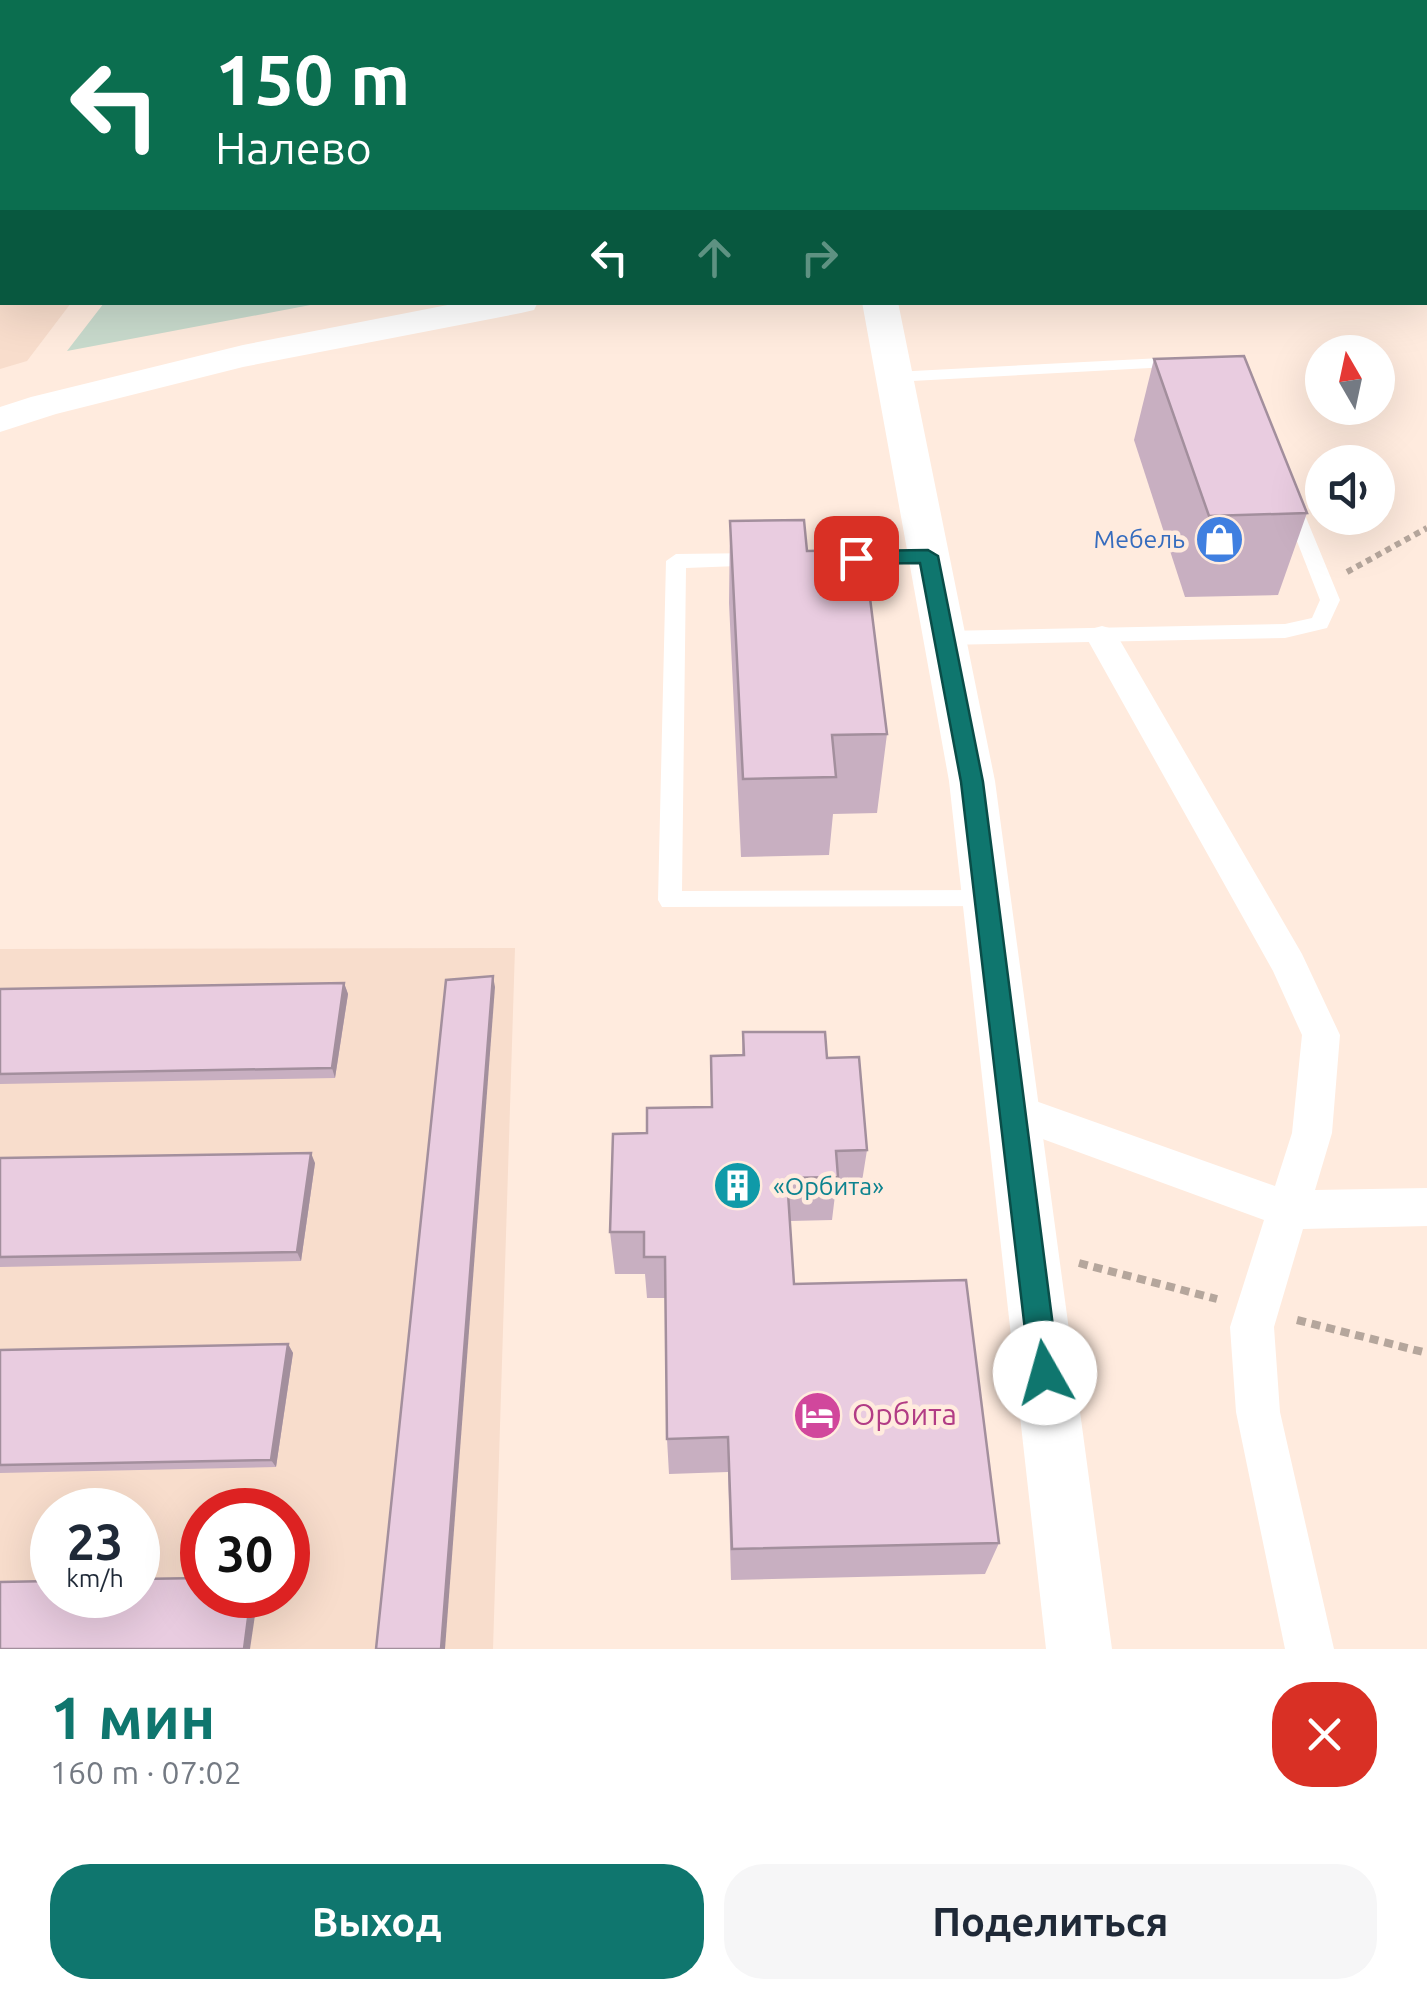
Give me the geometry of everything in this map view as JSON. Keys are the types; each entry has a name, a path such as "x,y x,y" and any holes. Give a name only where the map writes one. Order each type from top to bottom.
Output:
{"street":[{"path":"0,420 44,404 243,356 506,305"},
{"path":"881,305 972,782 1078,1649"},
{"path":"1102,637 1289,966 1321,1035 1312,1133 1252,1327 1258,1412 1309,1649"},
{"path":"1012,1111 1288,1210 1427,1207"}],"lane":[{"path":"894,378 1199,361"},
{"path":"944,638 1284,632 1320,623 1330,600 1282,480"},
{"path":"928,556 676,562 670,900 986,899"}],"path":[{"path":"1324,584 1427,528"}],"shaded area":[{"path":"0,305 69,305 27,361 0,369"},
{"path":"515,948 493,1649 0,1649 0,949"}],"green space":[{"path":"102,305 310,305 67,351"}],"building":[{"path":"1244,356 1305,513 1209,516 1154,359"},
{"path":"804,520 807,551 864,550 887,734 832,735 836,777 743,779 730,521"},
{"path":"493,976 441,1649 376,1649 446,980"},
{"path":"344,983 332,1068 0,1074 0,989"},
{"path":"743,1032 825,1032 827,1058 859,1057 867,1150 836,1151 838,1177 787,1178 794,1284 966,1280 999,1543 732,1549 728,1437 667,1439 665,1257 644,1257 644,1232 610,1232 613,1134 647,1133 647,1108 712,1107 711,1056 744,1055"},
{"path":"311,1153 297,1252 0,1257 0,1158"},
{"path":"288,1344 271,1460 0,1465 0,1350"},
{"path":"180,1578 180,1618 248,1618 244,1649 0,1649 0,1582 30,1581 30,1618 160,1618 160,1579"}],"place":[{"name":"Мебель","path":"1220,539"},
{"name":"«Орбита»","path":"738,1186"},
{"name":"Орбита","path":"817,1415"}],"route":[{"path":"856,558 928,556 972,782 1045,1373"}]}
